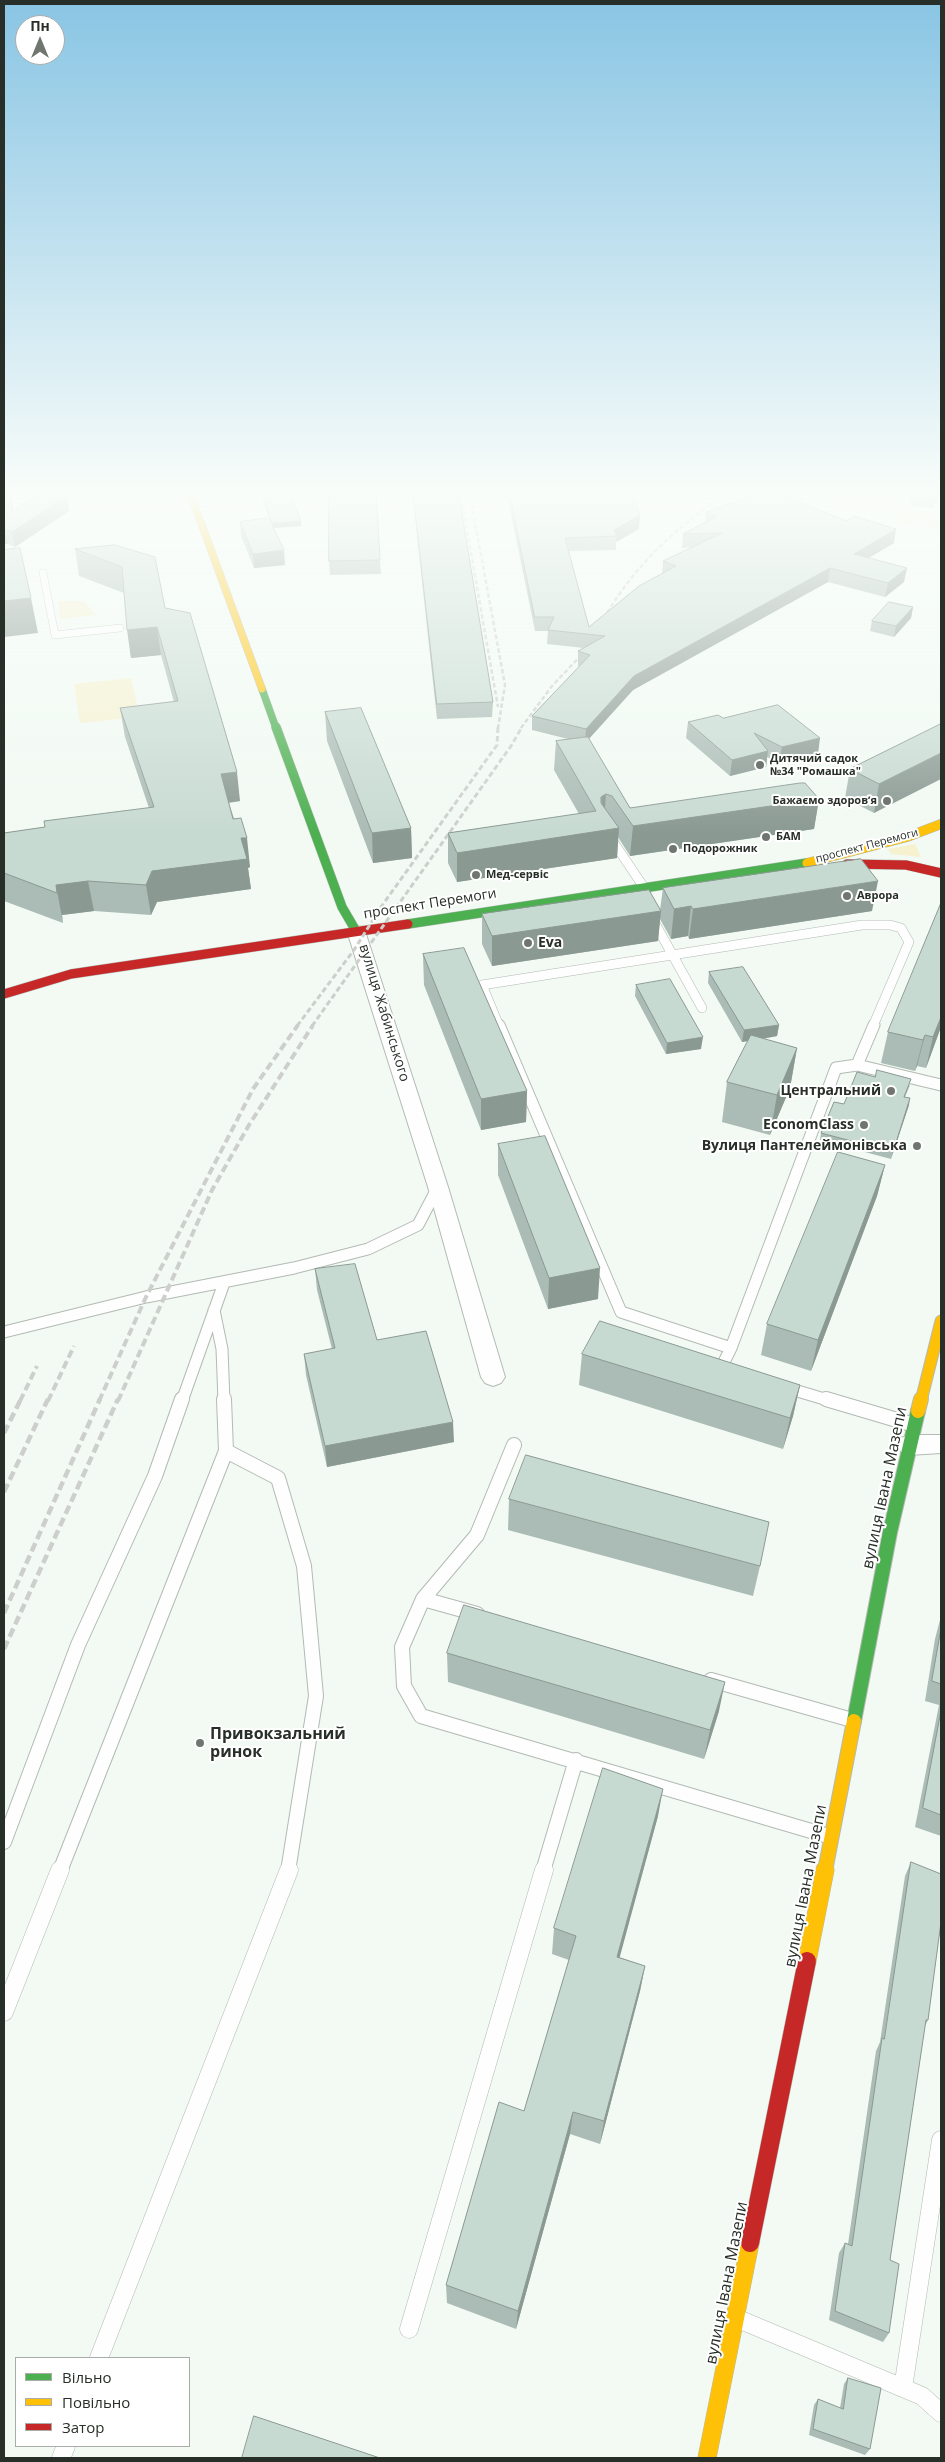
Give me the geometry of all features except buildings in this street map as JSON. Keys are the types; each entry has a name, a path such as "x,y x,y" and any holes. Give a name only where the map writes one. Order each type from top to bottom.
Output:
{"main road":[{"name":"вулиця Жабинського","path":"231,605 342,907 356,931"},
{"name":"проспект Перемоги","path":"23,975 71,974 356,931 641,892 793,866 907,837 941,824"},
{"name":"проспект Перемоги","path":"793,866 886,863 913,865 941,873"},
{"name":"проспект Перемоги","path":"4,994 71,974"},
{"name":"вулиця Івана Мазепи","path":"707,2458 737,2319 855,1721 890,1532 941,1321"}],"street":[{"name":"вулиця Жабинського","path":"356,931 438,1187 493,1377"},
{"path":"912,1435 941,1444"}],"lane":[{"path":"49,605 55,635 120,628"},
{"path":"605,829 641,892"},
{"path":"649,911 702,1008"},
{"path":"731,1348 622,1312 482,985 862,925 890,925 901,928 909,942 857,1065"},
{"path":"739,1374 721,1368 731,1348 836,1068 857,1065 941,1085"},
{"path":"4,1332 146,1297 294,1268 368,1249 418,1225 438,1187"},
{"path":"4,1842 78,1645 155,1476 194,1361 224,1283"},
{"path":"4,2012 226,1451 222,1349 214,1310"},
{"path":"776,1385 912,1435"},
{"path":"514,1445 477,1535 423,1599 402,1647 404,1686 421,1716 576,1760 832,1837"},
{"path":"99,2357 291,1864 316,1696 304,1566 278,1478 226,1451"},
{"path":"423,1599 489,1618"},
{"path":"697,1676 855,1721"},
{"path":"409,2329 576,1760"},
{"path":"903,2388 941,2140"},
{"path":"737,2319 922,2396 941,2413"}],"shaded area":[{"path":"58,605 87,605 96,615 60,619"},
{"path":"131,678 140,717 80,723 74,684"},
{"path":"915,844 921,857 891,854 888,849"}],"railway":[{"path":"480,605 498,707"},
{"path":"490,605 505,685 498,728"},
{"path":"600,625 612,605"},
{"path":"521,728 552,686 588,648"},
{"path":"297,1026 354,950 381,907 497,745 498,727"},
{"path":"312,1026 511,746 522,727"},
{"path":"99,1401 146,1297 253,1089 298,1025"},
{"path":"118,1401 212,1190 249,1125 313,1025"},
{"path":"48,1401 74,1346"},
{"path":"20,1401 37,1366"},
{"path":"4,1492 48,1399"},
{"path":"4,1613 100,1399"},
{"path":"4,1649 118,1399"},
{"path":"4,1433 20,1401"}],"traffic: fast":[{"path":"262,689 342,907 356,931"},
{"path":"408,924 807,863"},
{"path":"854,1721 890,1532 918,1411"}],"traffic: slow":[{"path":"231,605 262,689"},
{"path":"807,863 907,837 941,824"},
{"path":"918,1411 941,1321"},
{"path":"807,1961 854,1721"},
{"path":"707,2458 750,2243"}],"traffic: jam":[{"path":"847,864 906,865 941,873"},
{"path":"4,994 71,974 408,924"},
{"path":"750,2243 807,1961"}],"place":[{"name":"Дитячий садок №34 \"Ромашка\"","path":"760,765"},
{"name":"Бажаємо здоровʼя","path":"887,801"},
{"name":"БАМ","path":"766,837"},
{"name":"Подорожник","path":"673,849"},
{"name":"Мед-сервіс","path":"476,875"},
{"name":"Аврора","path":"847,896"},
{"name":"Eva","path":"528,943"},
{"name":"Центральний","path":"891,1091"},
{"name":"EconomClass","path":"864,1125"},
{"name":"Вулиця Пантелеймонівська","path":"917,1146"},
{"name":"Привокзальний ринок","path":"200,1743"}]}
